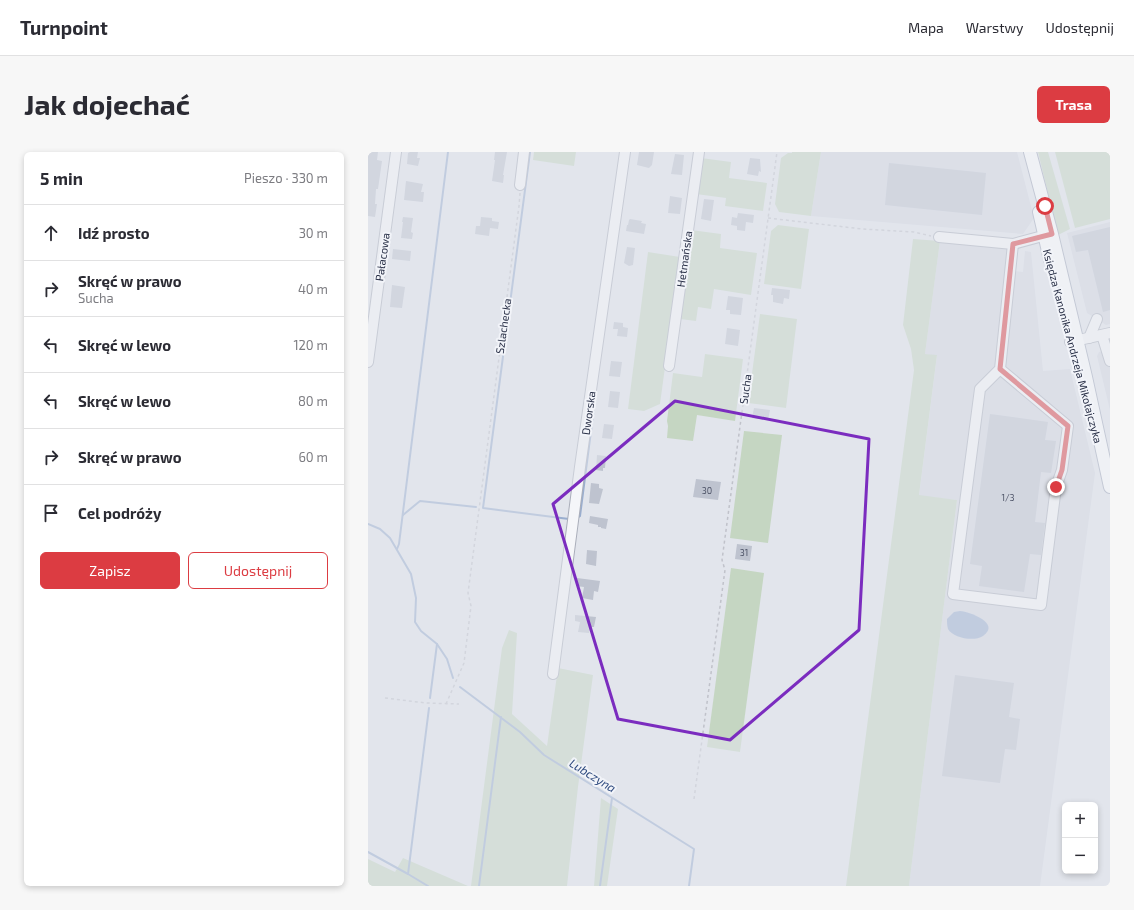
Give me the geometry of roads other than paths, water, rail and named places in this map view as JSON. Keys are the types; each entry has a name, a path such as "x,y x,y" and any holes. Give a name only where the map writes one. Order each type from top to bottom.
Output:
{"main road":[{"name":"Księdza Kanonika Andrzeja Mikołajczyka","path":"1028,152 1048,235 1079,340 1090,416 1106,468 1110,487"}],"street":[{"name":"Pałacowa","path":"368,362 396,152"},
{"path":"520,185 524,152"},
{"name":"Dworska","path":"553,674 580,467 625,152"},
{"name":"Hetmańska","path":"669,366 698,152"},
{"path":"939,237 1013,244 1048,235"},
{"path":"1000,369 1068,426 1062,470 1056,487 1041,605 953,594 980,389 1000,369 1013,244"},
{"path":"1079,340 1096,319"},
{"path":"1079,340 1106,334 1110,361"}],"water":[{"path":"960,611 982,619 988,627 988,631 983,636 974,639 954,635 948,629 947,619 954,612"}],"waterway":[{"path":"397,549 399,544 448,152"},
{"path":"530,152 483,508 569,519"},
{"path":"576,519 580,516 594,408"},
{"path":"403,515 420,501 476,507"},
{"name":"Lubczyna","path":"368,524 380,529 390,538 411,574 416,598 415,622 421,631 437,644 447,659 453,678"},
{"path":"430,698 437,644"},
{"name":"Lubczyna","path":"460,687 520,732 544,755 694,849 689,886"},
{"path":"428,886 408,874 429,708"},
{"path":"479,886 501,717"},
{"path":"600,886 612,798"},
{"path":"368,852 408,874"}]}
